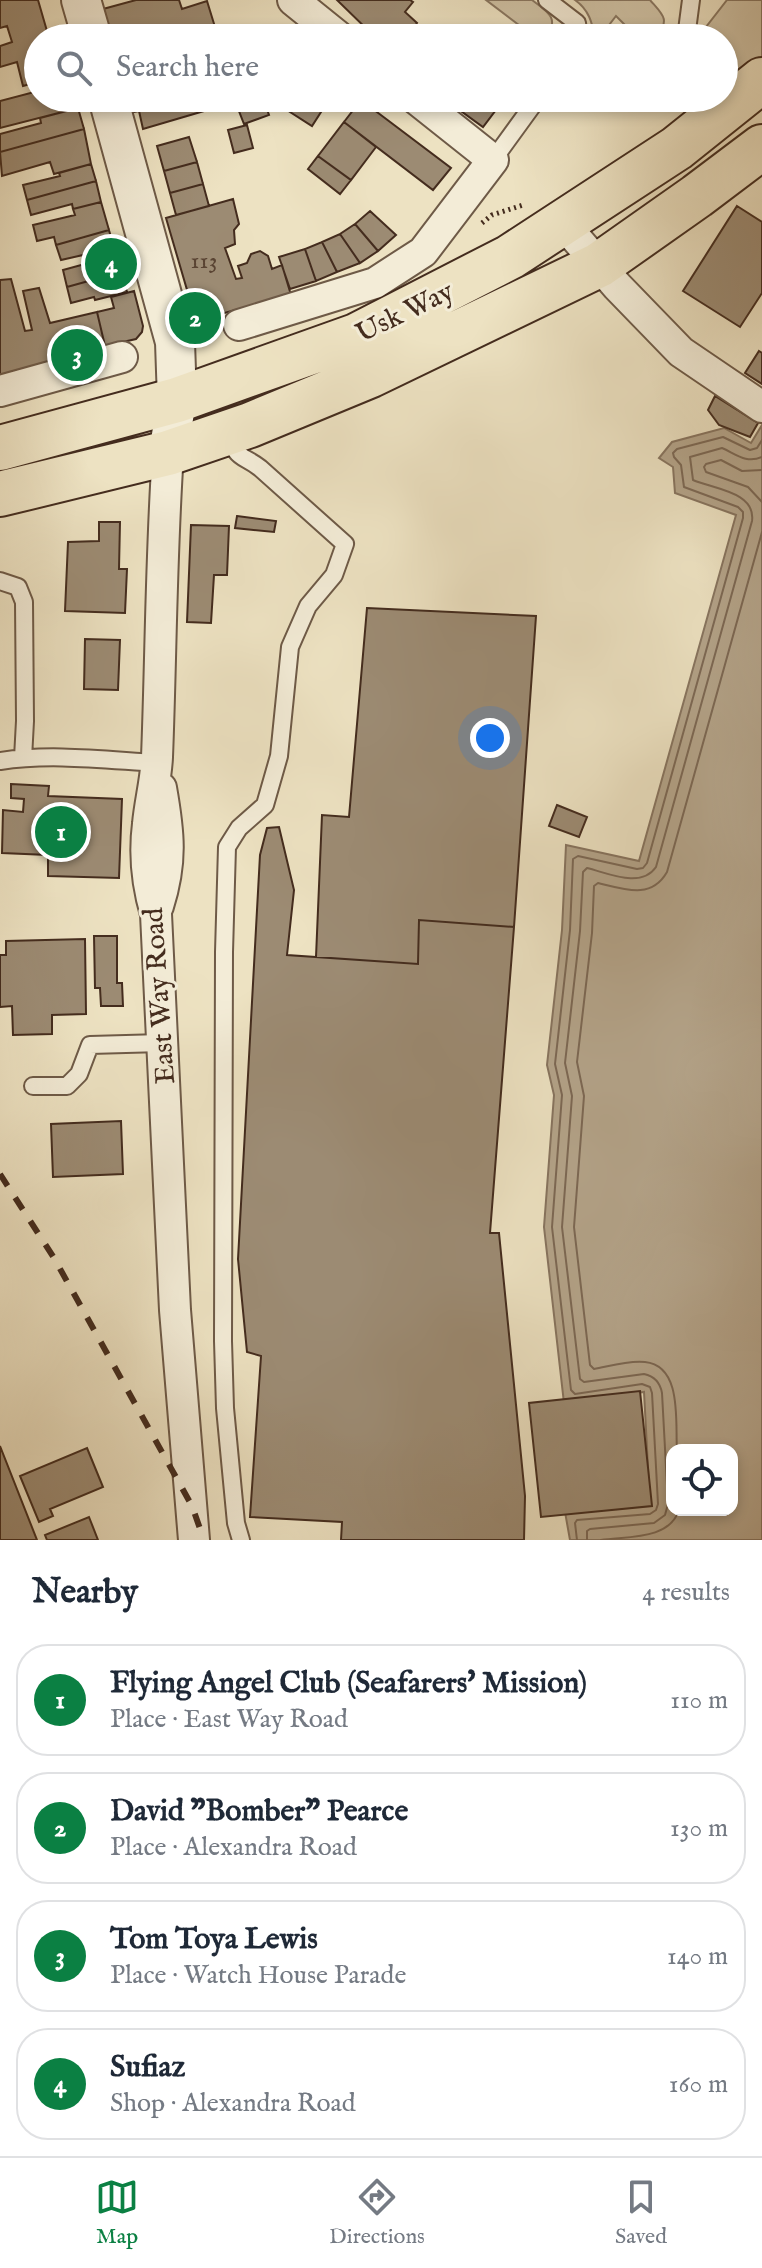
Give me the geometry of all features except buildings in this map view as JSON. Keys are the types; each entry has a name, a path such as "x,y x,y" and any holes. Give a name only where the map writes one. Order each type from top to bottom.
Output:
{"main road":[{"name":"Usk Way","path":"738,99 762,80"},
{"name":"Usk Way","path":"0,448 177,400 356,336 510,257 677,148 722,112"},
{"name":"Usk Way","path":"0,494 168,453 230,432 371,375 599,265 762,147"}],"street":[{"path":"81,0 88,24"},
{"path":"293,0 323,24"},
{"path":"112,112 175,342 177,400 168,453"},
{"path":"239,325 375,283 423,252 493,160 433,112"},
{"path":"562,222 617,286 681,352 762,407"},
{"path":"0,391 122,357"},
{"name":"East Way Road","path":"168,453 157,763 146,847 148,884 156,914 175,1310 194,1540"}],"lane":[{"path":"547,0 577,24"},
{"path":"688,24 691,0"},
{"path":"493,160 528,112"},
{"path":"230,432 233,449 239,457 260,468 345,544 334,575 308,606 290,647 279,756 265,805 239,828 227,847 223,1341 227,1435 236,1523 241,1540"},
{"path":"0,581 18,587 24,602 23,758"},
{"path":"0,761 23,758 157,763"},
{"path":"33,1086 67,1086 79,1074 90,1045 162,1043"}],"shaded area":[{"path":"486,0 532,0 552,20 552,24 518,24"},
{"path":"575,0 650,0 664,21 663,24 624,24 616,16 610,24 592,24 584,8"},
{"path":"727,0 762,0 762,62 738,79 738,24 708,24"}],"water":[{"path":"762,425 762,1540 570,1540 565,1512 650,1505 644,1392 564,1403 544,1227 554,1095 547,1065 562,930 566,845 639,861 736,515 675,493 673,467 659,458 672,442 724,428 751,443"}],"railway":[{"path":"0,1174 54,1258 192,1506 204,1540"}],"place":[{"name":"Sufiaz","path":"111,264"},
{"name":"David \"Bomber\" Pearce","path":"195,318"},
{"name":"Tom Toya Lewis","path":"77,355"},
{"name":"Flying Angel Club (Seafarers' Mission)","path":"61,832"}]}
